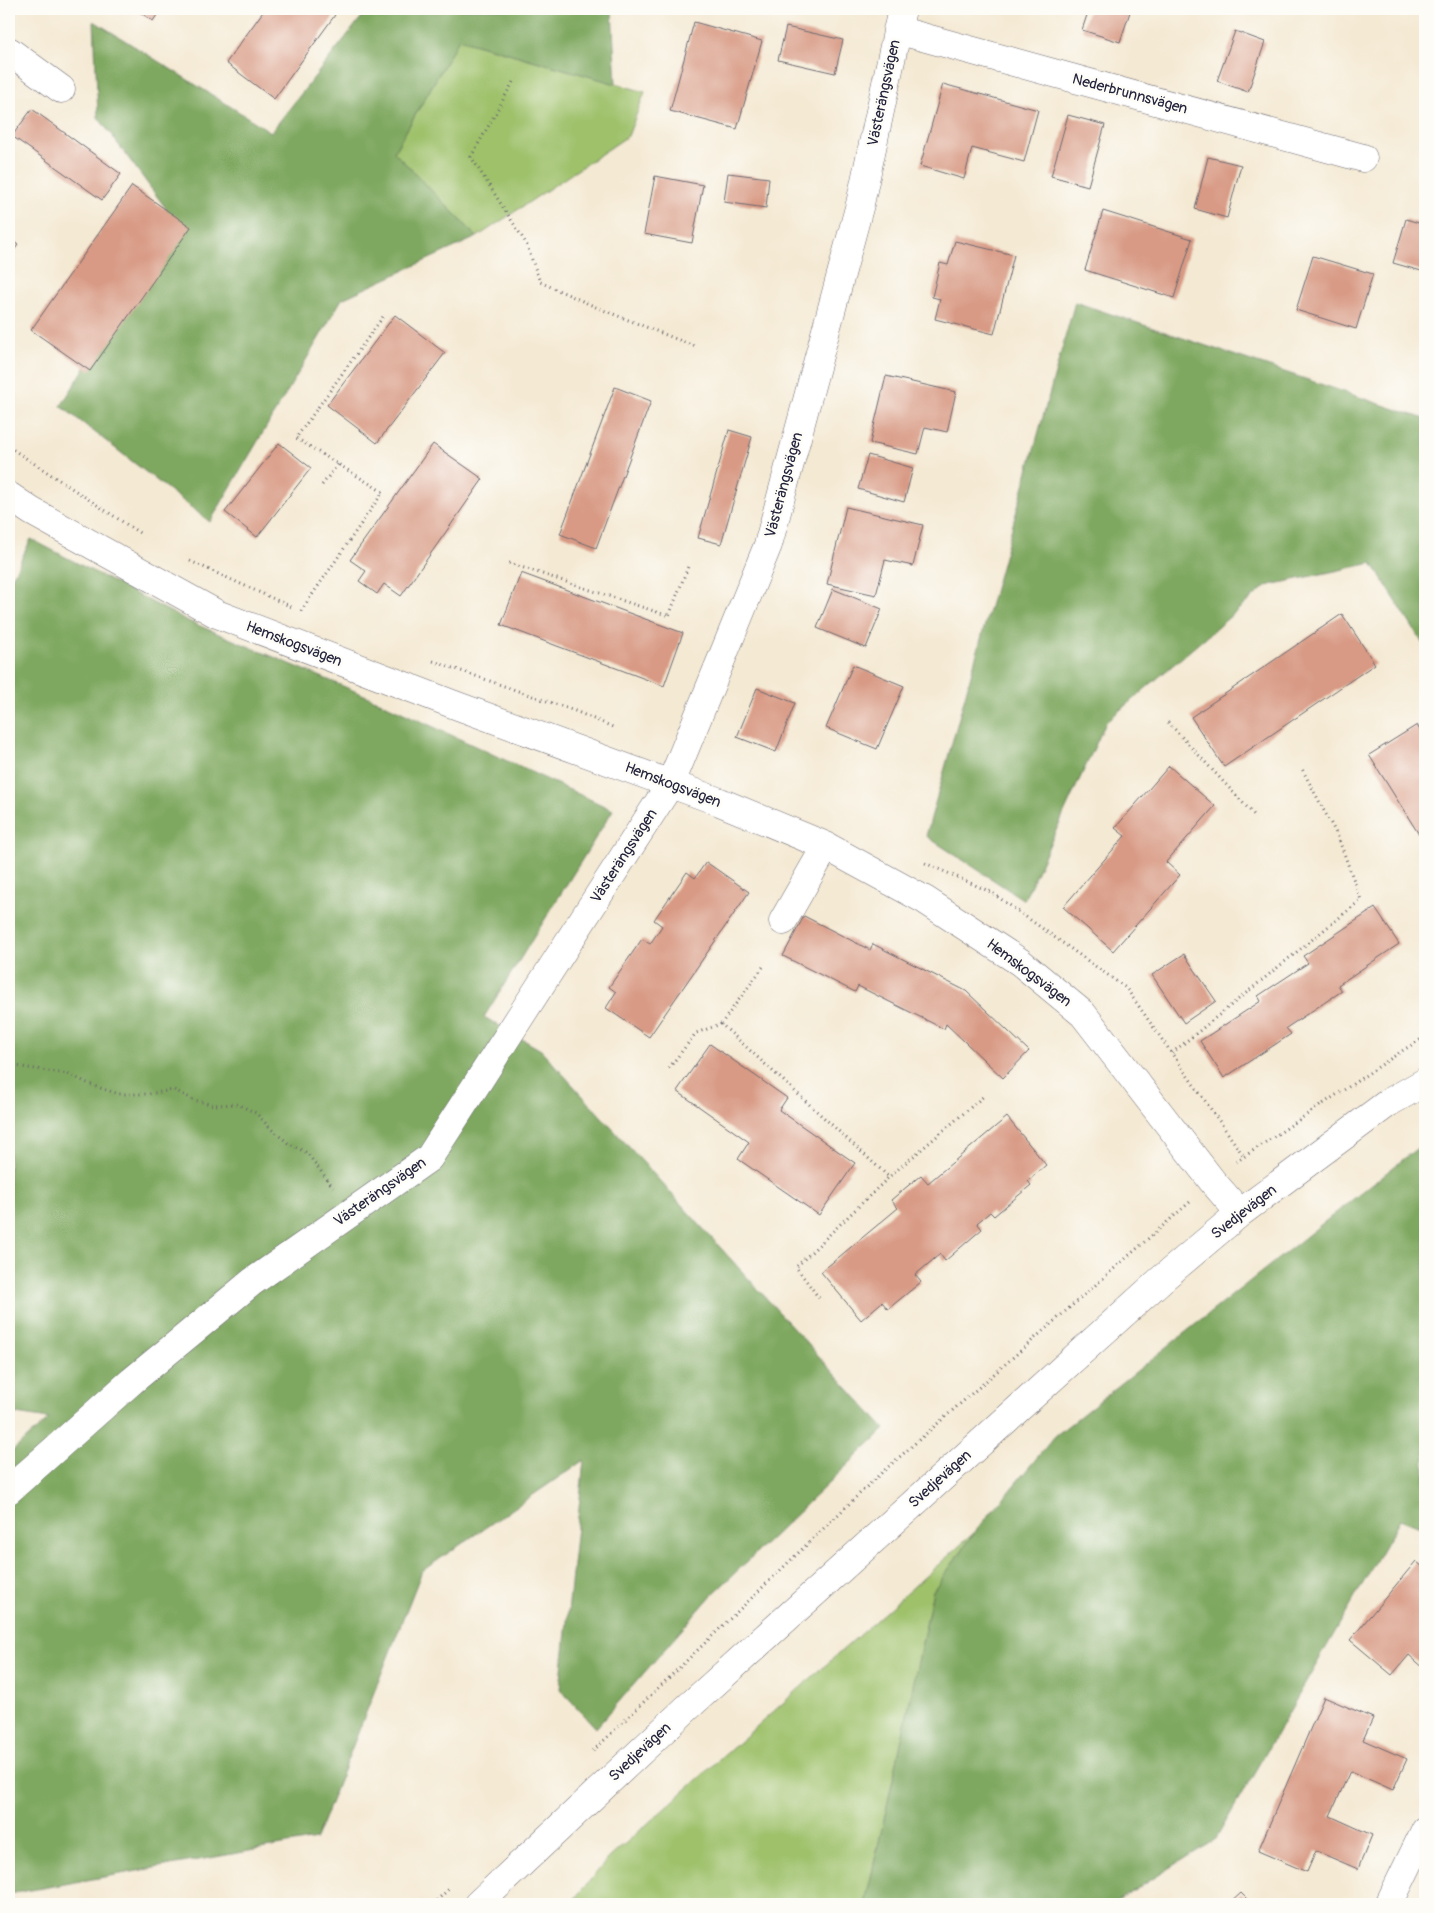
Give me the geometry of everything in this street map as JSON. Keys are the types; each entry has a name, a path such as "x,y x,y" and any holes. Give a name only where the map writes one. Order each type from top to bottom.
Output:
{"street":[{"name":"Nederbrunnsvägen","path":"900,20 1363,158"},
{"name":"Västerängsvägen","path":"9,1490 132,1382 252,1282 429,1158 671,783 768,545 860,204 900,20"},
{"path":"9,51 61,89"},
{"name":"Hemskogsvägen","path":"9,496 31,511 217,614 455,705 671,783 826,846 941,910 1020,962 1083,1014 1213,1182 1240,1213"},
{"path":"783,921 826,846"},
{"name":"Svedjevägen","path":"478,1904 686,1709 1163,1278 1240,1213 1388,1104 1425,1082"},
{"path":"1389,1904 1425,1830"}],"path":[{"path":"513,82 470,157 526,243 540,282 598,308 694,346"},
{"path":"301,611 383,492 296,438 385,314"},
{"path":"322,485 338,464"},
{"path":"509,563 669,616 689,564"},
{"path":"1168,722 1256,817"},
{"path":"1172,1053 1361,900 1338,837 1301,767"},
{"path":"669,1068 696,1032 721,1024 763,967"},
{"path":"721,1024 889,1177"},
{"path":"592,1752 879,1476 1243,1155 1425,1037"},
{"path":"9,1066 68,1074 94,1086 119,1094 148,1094 174,1090 194,1100 214,1105 237,1104 256,1113 288,1144 307,1152 352,1211"},
{"path":"819,1298 796,1267 889,1177 985,1095"},
{"path":"433,1904 455,1884"}],"green space":[{"path":"368,9 612,9 616,84 459,39 394,152 477,237 342,299 210,522 61,406 176,222 98,117 94,21 271,132"},
{"path":"459,39 645,92 628,136 477,237 394,152"},
{"path":"1075,302 1425,419 1425,640 1423,644 1372,563 1266,586 1106,722 1024,900 926,836"},
{"path":"31,539 188,621 369,697 613,810 484,1017 541,1050 885,1429 711,1596 596,1728 560,1689 584,1460 422,1571 316,1839 9,1894 9,1454 49,1419 9,1413 9,584"},
{"path":"1425,1142 1425,1529 1400,1519 1216,1839 1113,1904 865,1904 933,1591 975,1532 1055,1436"},
{"path":"975,1532 933,1591 865,1904 570,1904 608,1859"}],"building":[{"path":"135,9 161,9 153,21"},
{"path":"265,9 327,9 335,15 274,99 226,63"},
{"path":"1089,9 1131,9 1120,42 1082,30"},
{"path":"694,22 762,41 737,129 670,111"},
{"path":"786,27 843,40 835,73 778,60"},
{"path":"1235,31 1265,42 1248,92 1217,81"},
{"path":"943,84 1038,110 1024,162 972,148 964,179 920,166"},
{"path":"32,109 121,174 102,200 12,136"},
{"path":"1068,115 1105,125 1088,186 1051,176"},
{"path":"1208,157 1241,165 1227,218 1195,209"},
{"path":"728,173 769,178 766,208 724,202"},
{"path":"655,176 703,185 692,243 644,234"},
{"path":"132,186 191,227 90,371 31,330"},
{"path":"1103,211 1192,239 1174,298 1085,270"},
{"path":"1406,219 1425,225 1425,272 1393,263"},
{"path":"9,238 18,245 9,257"},
{"path":"955,241 1014,255 994,334 935,319 940,299 932,297 940,263 948,265"},
{"path":"1313,256 1373,274 1356,329 1296,310"},
{"path":"395,315 445,353 377,443 327,405"},
{"path":"886,376 956,392 947,432 925,427 918,454 870,443"},
{"path":"615,387 651,401 596,548 560,534"},
{"path":"729,430 752,437 721,544 698,538"},
{"path":"279,443 311,468 257,537 225,512"},
{"path":"433,444 483,479 401,596 384,584 377,594 359,581 366,571 350,560"},
{"path":"868,455 913,468 904,502 858,489"},
{"path":"846,507 923,525 913,566 885,560 876,595 827,584"},
{"path":"521,573 683,633 664,686 501,625"},
{"path":"833,589 882,609 866,648 817,628"},
{"path":"1342,614 1375,664 1224,767 1191,717"},
{"path":"853,665 904,686 877,749 826,728"},
{"path":"757,688 795,703 776,752 737,737"},
{"path":"1417,725 1425,739 1425,844 1369,755"},
{"path":"1169,766 1215,806 1166,862 1180,875 1113,951 1063,907 1125,836 1115,828"},
{"path":"706,862 749,892 649,1037 606,1008 616,992 609,987 642,939 650,944 662,926 654,920 687,872 695,878"},
{"path":"1375,908 1399,944 1338,985 1342,991 1286,1028 1291,1034 1224,1078 1200,1041 1261,1001 1258,996 1308,963 1303,956"},
{"path":"804,916 870,950 873,944 966,991 1029,1051 1003,1078 946,1024 944,1029 858,986 855,992 783,956"},
{"path":"1184,954 1216,1001 1184,1023 1152,975"},
{"path":"710,1044 787,1098 779,1110 855,1163 819,1215 738,1159 749,1142 677,1091"},
{"path":"1007,1117 1046,1165 1028,1181 1031,1185 994,1216 990,1212 977,1223 982,1229 945,1261 940,1254 915,1275 921,1282 888,1309 882,1302 861,1320 821,1272 898,1208 891,1200 921,1175 928,1183"},
{"path":"1416,1561 1425,1569 1425,1669 1409,1655 1392,1675 1350,1640"},
{"path":"1324,1697 1373,1718 1363,1740 1407,1759 1393,1790 1350,1771 1330,1816 1372,1835 1358,1869 1316,1851 1307,1872 1258,1851"},
{"path":"1241,1893 1252,1904 1229,1904"}]}
